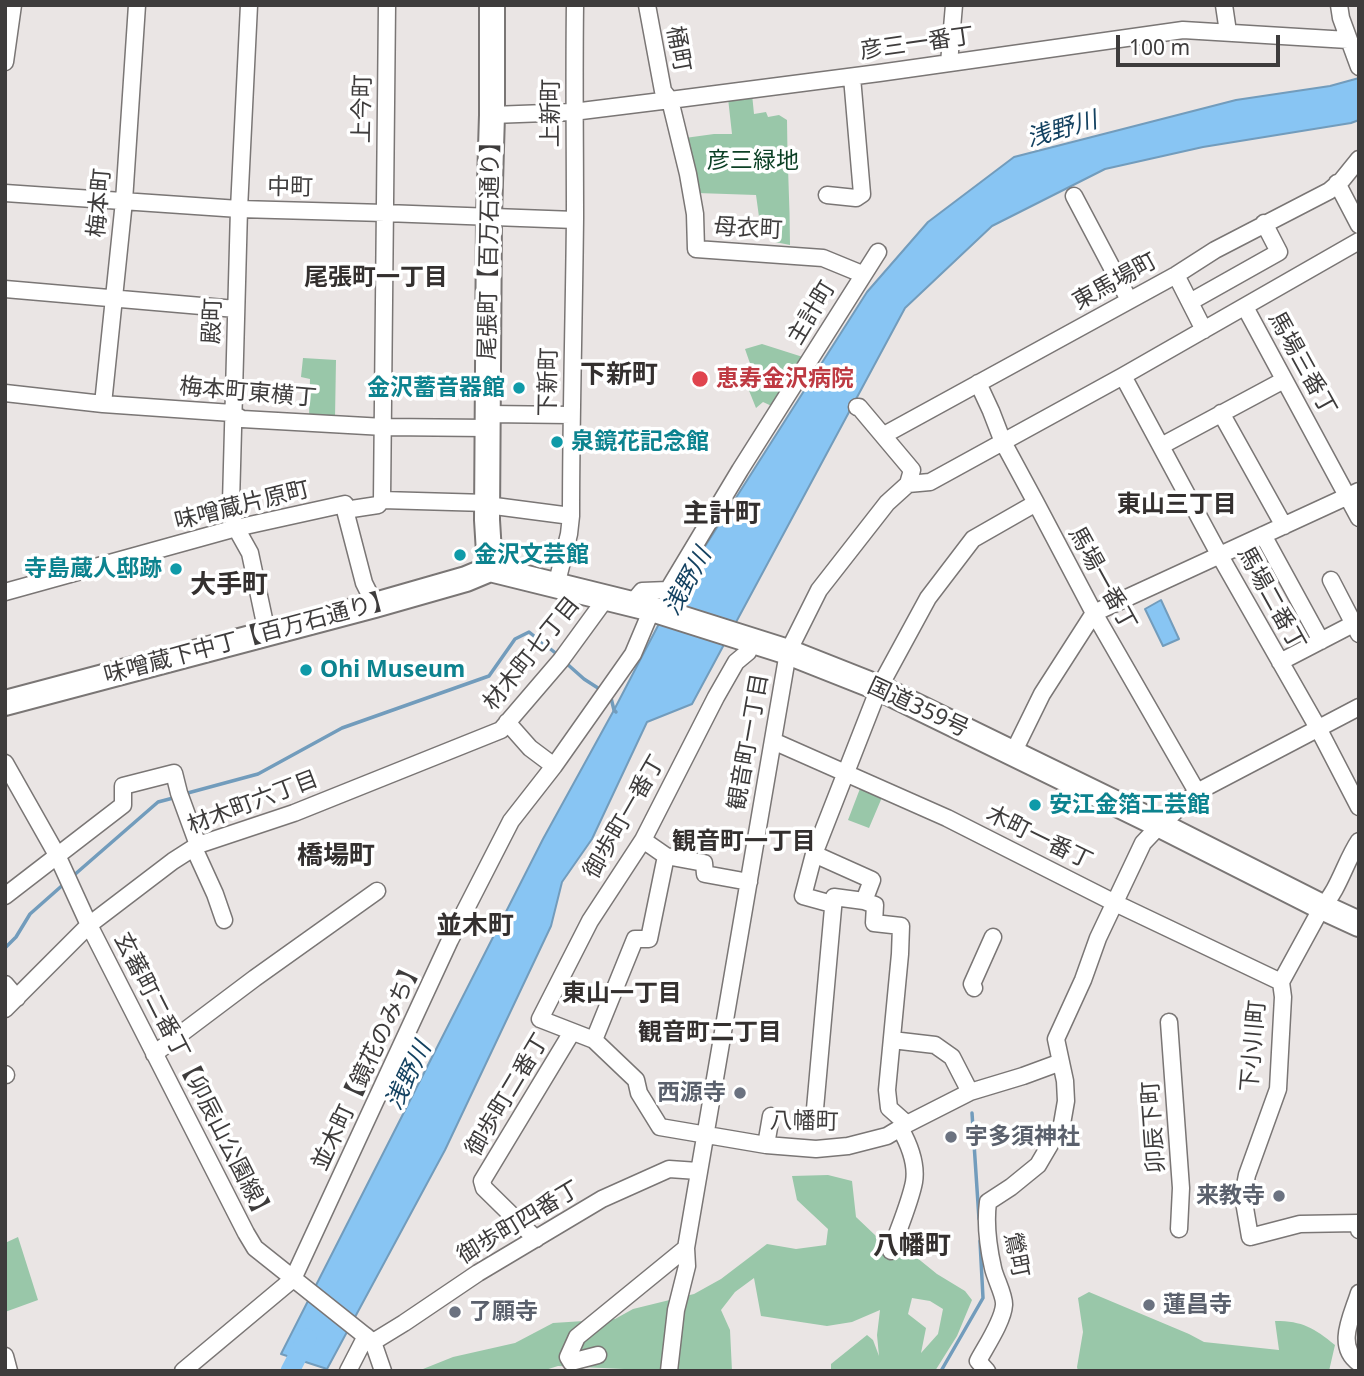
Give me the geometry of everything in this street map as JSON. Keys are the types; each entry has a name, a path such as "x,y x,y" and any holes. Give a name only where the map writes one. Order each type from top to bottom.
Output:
{"highway":[{"name":"尾張町【百万石通り】","path":"490,569 487,504 492,5"},
{"name":"国道359号","path":"490,569 556,586 647,604 788,652 879,688 1359,924"},
{"name":"味噌蔵下中丁【百万石通り】","path":"5,702 375,605 466,579 490,569"}],"street":[{"path":"5,62 13,5"},
{"name":"梅本町","path":"103,404 124,201 137,5"},
{"name":"殿町","path":"249,5 239,209 231,503 236,528 250,553 267,633"},
{"name":"上今町","path":"382,500 387,5"},
{"name":"上新町","path":"575,5 575,220"},
{"name":"桶町","path":"647,5 663,90 670,100"},
{"path":"948,62 954,5"},
{"path":"1224,5 1228,32"},
{"path":"1339,5 1340,18 1359,67"},
{"name":"彦三一番丁","path":"492,115 573,112 852,77 1182,30 1348,40"},
{"path":"827,195 856,198 862,194 852,77"},
{"name":"母衣町","path":"670,100 688,174 696,249 823,258 862,274"},
{"name":"東馬場町","path":"884,435 1176,275 1264,223 1329,191 1359,159"},
{"path":"1337,183 1359,225"},
{"name":"中町","path":"5,193 239,209 575,220"},
{"path":"1074,196 1129,300"},
{"name":"下新町","path":"556,586 571,516 575,220"},
{"path":"1190,302 1279,252 1264,223"},
{"path":"908,484 930,482 1123,376 1359,241"},
{"name":"主計町","path":"647,604 667,590 878,252"},
{"path":"1176,275 1204,330"},
{"path":"5,289 236,309"},
{"name":"馬場三番丁","path":"1244,307 1284,380 1353,494 1359,518"},
{"name":"馬場二番丁","path":"1123,376 1359,807"},
{"path":"1161,446 1284,380"},
{"name":"馬場一番丁","path":"978,383 1003,442 1094,613 1197,792"},
{"name":"梅本町東横丁","path":"5,393 103,404 232,413 242,419 384,427 571,415"},
{"path":"788,652 819,590 887,503 908,484 912,470 858,407"},
{"path":"1221,414 1284,526"},
{"path":"1013,753 1042,694 1094,613 1353,494"},
{"name":"味噌蔵片原町","path":"5,592 236,528 345,504 345,510 378,505 382,500 487,504 571,516"},
{"path":"832,904 803,896 814,854 879,688 928,598 973,540 1036,503"},
{"path":"345,510 364,583 375,605"},
{"path":"1263,535 1321,641"},
{"path":"1280,662 1357,626 1331,580"},
{"name":"材木町七丁目","path":"370,782 500,730 561,660 607,597"},
{"name":"並木町【鏡花のみち】","path":"183,1371 298,1282 478,884 511,821 554,766 633,654 647,604"},
{"name":"御歩町一番丁","path":"572,1032 541,1019 590,921 643,840 716,697 736,662 748,652 750,640"},
{"name":"観音町一丁目","path":"749,882 788,652"},
{"path":"1061,1062 1056,1039 1143,843 1197,792 1359,707"},
{"path":"507,722 530,748 554,766"},
{"name":"木町一番丁","path":"773,741 947,818 1281,982"},
{"name":"玄蕃町二番丁【卯辰山公園線】","path":"5,763 57,855 89,925 255,1248 366,1337"},
{"path":"5,896 123,805 123,786 174,773 196,847 224,920"},
{"name":"材木町六丁目","path":"11,1004 89,925 173,861 196,847 294,813 370,782"},
{"path":"643,840 666,856 704,863 705,874 749,882 704,1134 686,1248 687,1266 676,1310 669,1371"},
{"name":"下小川町","path":"1358,1226 1300,1224 1250,1237 1244,1196 1247,1175 1278,1089 1283,997 1281,982 1359,841"},
{"path":"814,854 872,880 864,901"},
{"path":"572,1032 594,1040 635,939 649,939 666,856"},
{"path":"154,1054 377,891"},
{"path":"814,1120 832,904 834,897 864,901 875,905 874,923 901,926 887,1085 889,1108 904,1126 915,1180 891,1251"},
{"path":"974,989 972,985 993,937"},
{"path":"5,984 11,1004"},
{"name":"卯辰下町","path":"1168,1022 1181,1188 1180,1230"},
{"name":"御歩町二番丁","path":"536,1239 484,1188 482,1181 572,1032"},
{"name":"八幡町","path":"594,1040 636,1080 639,1093 660,1127 766,1145 816,1149 848,1146 887,1136 970,1092 1061,1062"},
{"path":"892,1040 939,1047 952,1057 970,1092"},
{"name":"鶯町","path":"987,1371 978,1360 997,1326 1004,1304 989,1248 985,1222 988,1202 1038,1165 1062,1124 1066,1101 1061,1062"},
{"path":"766,1145 771,1116"},
{"name":"御歩町四番丁","path":"366,1337 404,1323 478,1273 602,1199 669,1169 698,1171"},
{"path":"598,1355 571,1362 568,1357 577,1338 686,1248"},
{"path":"1343,1371 1346,1331 1359,1293"},
{"path":"1346,1331 1348,1351 1359,1363"},
{"path":"348,1371 366,1337"},
{"path":"366,1337 383,1371"},
{"path":"5,1356 9,1371"}],"green space":[{"name":"彦三緑地","path":"752,94 754,114 766,112 768,117 779,115 787,120 790,245 775,242 774,226 760,224 756,195 697,193 685,138 732,134 728,98"},
{"path":"762,344 806,358 776,408 763,402 756,408 744,378 753,372 745,349"},
{"path":"303,358 336,360 335,418 309,418 310,379 301,377"},
{"path":"861,786 883,795 869,828 848,820"},
{"path":"828,1175 852,1181 856,1217 876,1236 916,1257 965,1291 972,1300 957,1336 935,1371 831,1371 831,1364 867,1335 873,1340 879,1356 877,1335 880,1310 852,1322 827,1326 761,1316 754,1278 735,1292 721,1310 730,1330 732,1371 631,1371 558,1366 542,1371 418,1371 453,1357 515,1343 553,1323 615,1319 633,1309 694,1294 721,1279 767,1244 796,1249 826,1245 828,1229 797,1200 792,1176","holes":["912,1298 930,1301 943,1309 938,1334 921,1353 926,1328 908,1314"]},
{"path":"18,1237 38,1300 5,1312 5,1243"},
{"path":"1089,1292 1204,1342 1279,1350 1275,1321 1301,1324 1335,1345 1329,1371 1078,1371 1083,1332 1078,1298"}],"water":[{"path":"1359,78 1359,120 1203,147 1105,169 992,226 905,308 692,704 647,722 592,839 562,882 551,926 445,1150 327,1369 281,1354 543,839 674,595 867,292 928,222 1014,157 1236,100 1330,86"},
{"path":"1161,600 1179,639 1163,646 1145,609"}],"waterway":[{"path":"184,794 258,774 342,728 489,676 515,639 529,632 558,655"},
{"path":"566,663 601,690"},
{"path":"611,698 616,712"},
{"path":"73,876 158,802 177,797"},
{"path":"5,948 16,937 30,914 65,883"},
{"path":"972,1113 979,1219"},
{"path":"941,1371 983,1298 980,1241"},
{"name":"浅野川","path":"290,1371 307,1338"}],"place":[{"name":"恵寿金沢病院","path":"700,379"},
{"name":"金沢蓄音器館","path":"519,388"},
{"name":"泉鏡花記念館","path":"557,442"},
{"name":"金沢文芸館","path":"460,555"},
{"name":"寺島蔵人邸跡","path":"176,569"},
{"name":"Ohi Museum","path":"306,670"},
{"name":"安江金箔工芸館","path":"1035,805"},
{"name":"西源寺","path":"740,1093"},
{"name":"宇多須神社","path":"951,1137"},
{"name":"来教寺","path":"1279,1196"},
{"name":"蓮昌寺","path":"1149,1305"},
{"name":"了願寺","path":"455,1312"}],"district":[{"name":"尾張町一丁目","path":"376,278"},
{"name":"下新町","path":"619,376"},
{"name":"東山三丁目","path":"1177,505"},
{"name":"主計町","path":"722,515"},
{"name":"大手町","path":"229,586"},
{"name":"観音町一丁目","path":"744,842"},
{"name":"橋場町","path":"336,857"},
{"name":"並木町","path":"475,927"},
{"name":"東山一丁目","path":"622,994"},
{"name":"観音町二丁目","path":"710,1033"},
{"name":"八幡町","path":"912,1247"}]}
